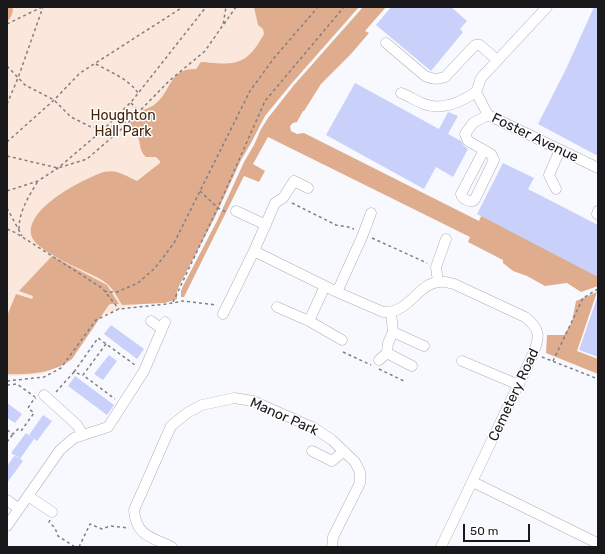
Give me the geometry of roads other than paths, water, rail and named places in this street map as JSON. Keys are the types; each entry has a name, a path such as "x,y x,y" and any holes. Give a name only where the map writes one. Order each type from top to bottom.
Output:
{"street":[{"path":"401,93 433,106 456,103 476,92 481,78 547,7"},
{"path":"386,43 426,76 433,79 445,77 475,45 480,45 497,60"},
{"name":"Foster Avenue","path":"476,92 488,115 598,168"},
{"path":"484,150 461,194 462,197 469,201 474,201 494,160 492,155 484,150 468,141 466,134 473,123 488,115"},
{"path":"556,189 549,175 560,150"},
{"path":"225,310 254,251 275,203 283,198 294,182 308,188"},
{"path":"236,211 266,225"},
{"path":"337,292 362,237 370,213"},
{"path":"254,251 375,309 383,312 391,312 410,302 427,286 438,282 436,267 446,239"},
{"name":"Cemetery Road","path":"438,282 454,284 525,317 532,322 539,340 442,547"},
{"path":"309,321 325,286"},
{"path":"277,307 309,321 342,340"},
{"path":"379,360 387,353 388,343 393,332 391,312"},
{"path":"7,526 60,450 74,438 108,427 144,371 163,325 151,321"},
{"path":"393,332 424,346"},
{"path":"387,353 412,366"},
{"path":"462,361 519,385"},
{"path":"43,398 78,425 83,436"},
{"name":"Manor Park","path":"172,547 146,535 139,529 135,520 134,510 171,426 187,413 202,405 234,398 253,401 314,428 332,440 355,462 360,472 360,483 333,537 332,547"},
{"path":"312,451 332,461 344,451"},
{"path":"473,482 596,543"},
{"path":"28,496 52,512"},
{"path":"7,500 19,509"}],"park label":[{"name":"Houghton Hall Park","path":"123,124"}]}
